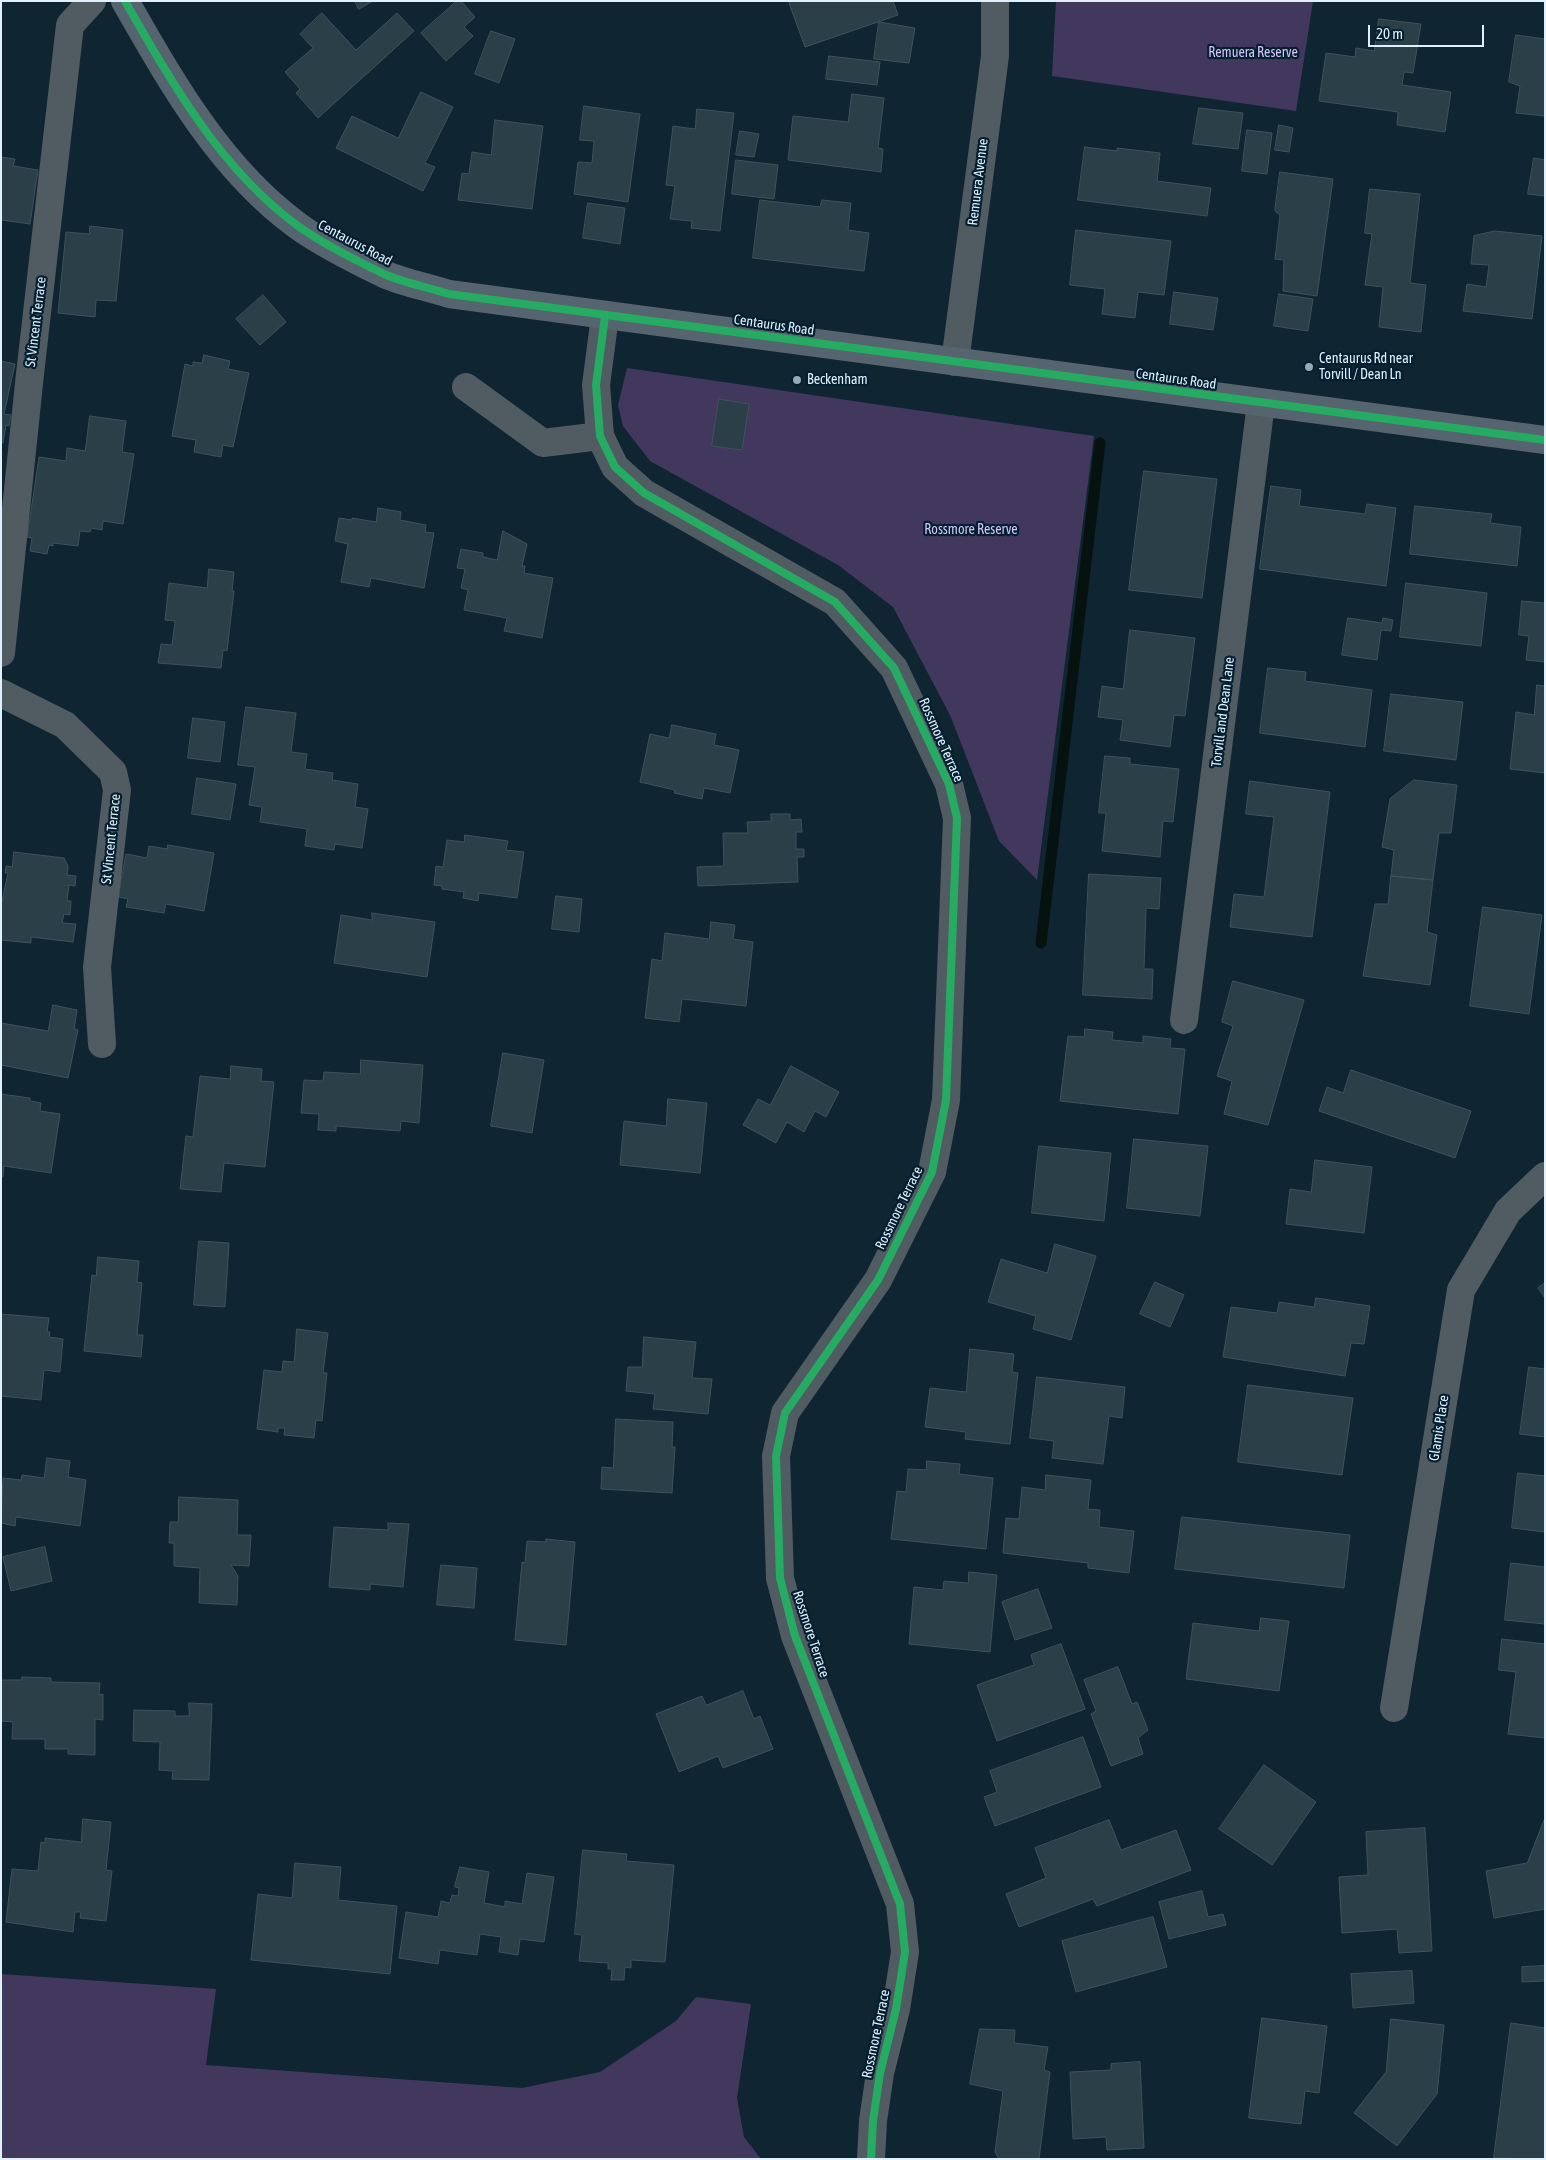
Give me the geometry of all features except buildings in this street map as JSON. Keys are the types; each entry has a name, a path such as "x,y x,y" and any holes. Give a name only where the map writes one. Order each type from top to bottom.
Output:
{"main road":[{"name":"Centaurus Road","path":"125,1 171,80 210,139 267,200 298,226 386,274 449,294 1545,440"}],"street":[{"name":"St Vincent Terrace","path":"1,653 30,374 70,24 92,1"},
{"name":"Remuera Avenue","path":"955,362 994,56 995,1"},
{"name":"Rossmore Terrace","path":"605,316 596,385 600,436 615,467 644,494 835,602 894,668 948,784 957,818 946,1100 932,1172 878,1280 785,1413 776,1456 780,1578 795,1636 900,1904 905,1952 896,2009 880,2073 873,2121 871,2159"},
{"path":"466,387 543,443 600,436"},
{"name":"Torvill and Dean Lane","path":"1184,1020 1261,403"},
{"name":"St Vincent Terrace","path":"1,693 65,724 113,772 117,790 97,967 102,1044"},
{"name":"Glamis Place","path":"1394,1708 1461,1290 1508,1211 1545,1176"}],"green space":[{"name":"Remuera Reserve","path":"1056,1 1313,1 1296,111 1052,76"},
{"name":"Rossmore Reserve","path":"627,368 1094,436 1037,880 999,841 950,715 893,607 838,565 650,461 623,426 618,405"},
{"path":"1,1974 216,1989 206,2065 522,2088 600,2072 676,2021 696,1997 751,2004 737,2098 744,2137 761,2159 1,2159"}],"waterway":[{"path":"1041,943 1100,443"}],"cycle path":[{"path":"125,1 161,63 200,123 245,178 270,203 308,233 384,274 400,280 449,294 1545,440"},
{"path":"605,316 596,385 600,436 615,467 644,493 835,602 894,668 949,784 957,818 946,1100 932,1172 878,1280 785,1413 776,1456 780,1578 795,1636 900,1904 905,1952 896,2009 880,2073 873,2121 871,2159"}],"place":[{"name":"Centaurus Rd near Torvill / Dean Ln","path":"1309,367"},
{"name":"Beckenham","path":"797,380"}]}
